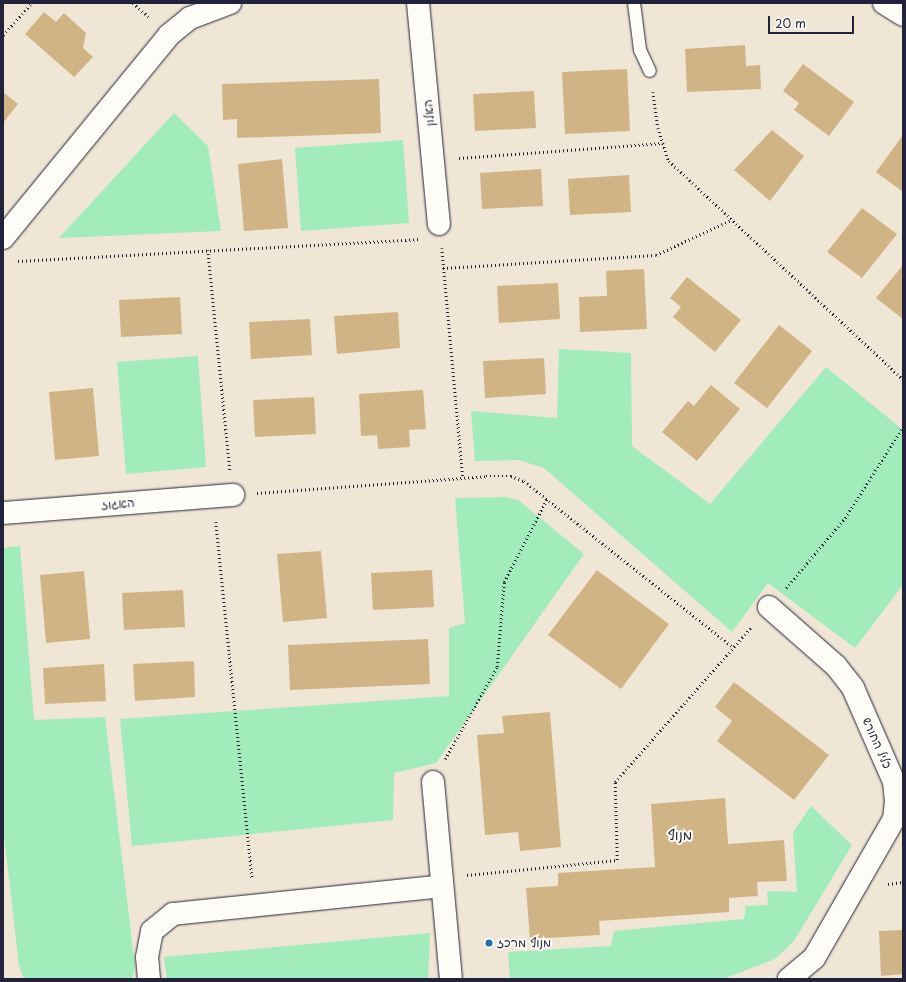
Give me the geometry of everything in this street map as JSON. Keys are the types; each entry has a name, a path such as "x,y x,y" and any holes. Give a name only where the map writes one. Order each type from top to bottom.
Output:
{"street":[{"name":"האלון","path":"418,3 440,231"},
{"path":"884,3 903,15"},
{"path":"3,238 169,35 190,18 219,4"},
{"name":"האגוז","path":"3,513 223,495"},
{"name":"כליל החורש","path":"769,607 836,666 853,688 894,782 896,801 894,819 814,958 789,979"},
{"path":"433,782 451,979"},
{"path":"149,979 149,942 152,931 161,921 173,914 255,906 442,881"}],"lane":[{"path":"634,3 640,50 650,71"}],"path":[{"path":"3,35 32,3"},
{"path":"650,71 662,143 669,161 903,379"},
{"path":"433,160 662,143"},
{"path":"443,268 656,255 731,220"},
{"path":"11,261 208,250 440,231 463,477"},
{"path":"208,250 223,495 255,906"},
{"path":"223,495 463,477 510,476 524,480 733,647"},
{"path":"433,782 496,667 504,582 547,499"},
{"path":"442,881 617,860 615,782"}],"green space":[{"path":"174,113 208,146 221,231 59,238"},
{"path":"403,140 409,223 301,231 295,148"},
{"path":"559,349 631,353 632,446 710,504 826,367 903,430 903,585 855,648 768,583 732,632 544,468 519,460 475,461 471,411 557,418"},
{"path":"198,356 206,467 126,474 117,362"},
{"path":"505,497 518,500 584,554 436,763 394,773 393,820 132,846 120,719 449,696 449,628 465,623 455,498"},
{"path":"20,546 34,720 105,717 135,966 132,979 24,979 19,965 3,827 3,548"},
{"path":"811,806 852,845 794,941 775,959 723,979 510,979 508,952 611,946 614,931 744,919 746,906 768,905 767,891 797,892 793,832"},
{"path":"430,933 428,979 167,979 164,957"}],"building":[{"path":"44,12 56,22 64,13 86,33 83,48 93,57 74,77 25,34"},
{"path":"745,45 746,66 760,65 761,89 687,92 685,49"},
{"path":"803,64 854,102 829,136 794,110 799,103 783,91"},
{"path":"627,69 630,131 565,134 562,72"},
{"path":"379,79 381,133 237,138 237,119 223,120 222,84"},
{"path":"534,91 536,128 475,131 473,94"},
{"path":"3,92 18,104 3,123"},
{"path":"772,130 804,156 770,201 734,170"},
{"path":"903,135 903,192 876,172"},
{"path":"282,159 288,228 244,231 238,164"},
{"path":"541,169 543,206 482,209 480,173"},
{"path":"629,175 631,212 570,215 568,179"},
{"path":"862,208 897,234 862,278 827,252"},
{"path":"903,265 903,319 876,298"},
{"path":"644,269 647,329 580,332 579,297 607,296 606,271"},
{"path":"687,277 741,320 715,352 673,317 681,307 670,298"},
{"path":"558,283 560,319 499,323 497,286"},
{"path":"180,297 182,334 121,337 119,300"},
{"path":"398,312 400,348 337,354 334,316"},
{"path":"310,319 312,355 251,359 249,322"},
{"path":"779,325 812,351 767,408 734,383"},
{"path":"544,358 546,394 485,398 483,361"},
{"path":"711,385 740,409 697,461 662,432 688,401 694,406"},
{"path":"93,388 99,456 55,460 49,392"},
{"path":"423,390 426,429 409,430 410,447 378,449 377,435 361,436 359,394"},
{"path":"314,397 316,434 255,437 253,400"},
{"path":"321,551 327,618 283,622 277,554"},
{"path":"432,570 434,607 373,610 371,573"},
{"path":"597,570 669,624 621,689 548,635"},
{"path":"84,571 90,639 46,643 40,575"},
{"path":"183,590 185,627 124,630 122,593"},
{"path":"428,639 430,684 290,690 288,645"},
{"path":"194,661 195,697 135,701 133,664"},
{"path":"104,664 106,701 45,704 43,668"},
{"path":"734,682 829,755 794,800 717,741 732,721 715,707"},
{"path":"550,712 561,847 520,851 518,832 485,835 477,735 504,733 502,716"},
{"path":"725,798 728,844 784,840 787,881 757,882 758,896 729,898 729,912 599,921 600,935 530,939 526,888 558,886 558,873 655,867 651,804"},
{"path":"903,930 903,974 881,976 879,931"}],"place":[{"name":"מנוף מרכז","path":"489,943"}],"district":[{"name":"מנוף","path":"680,835"}]}
